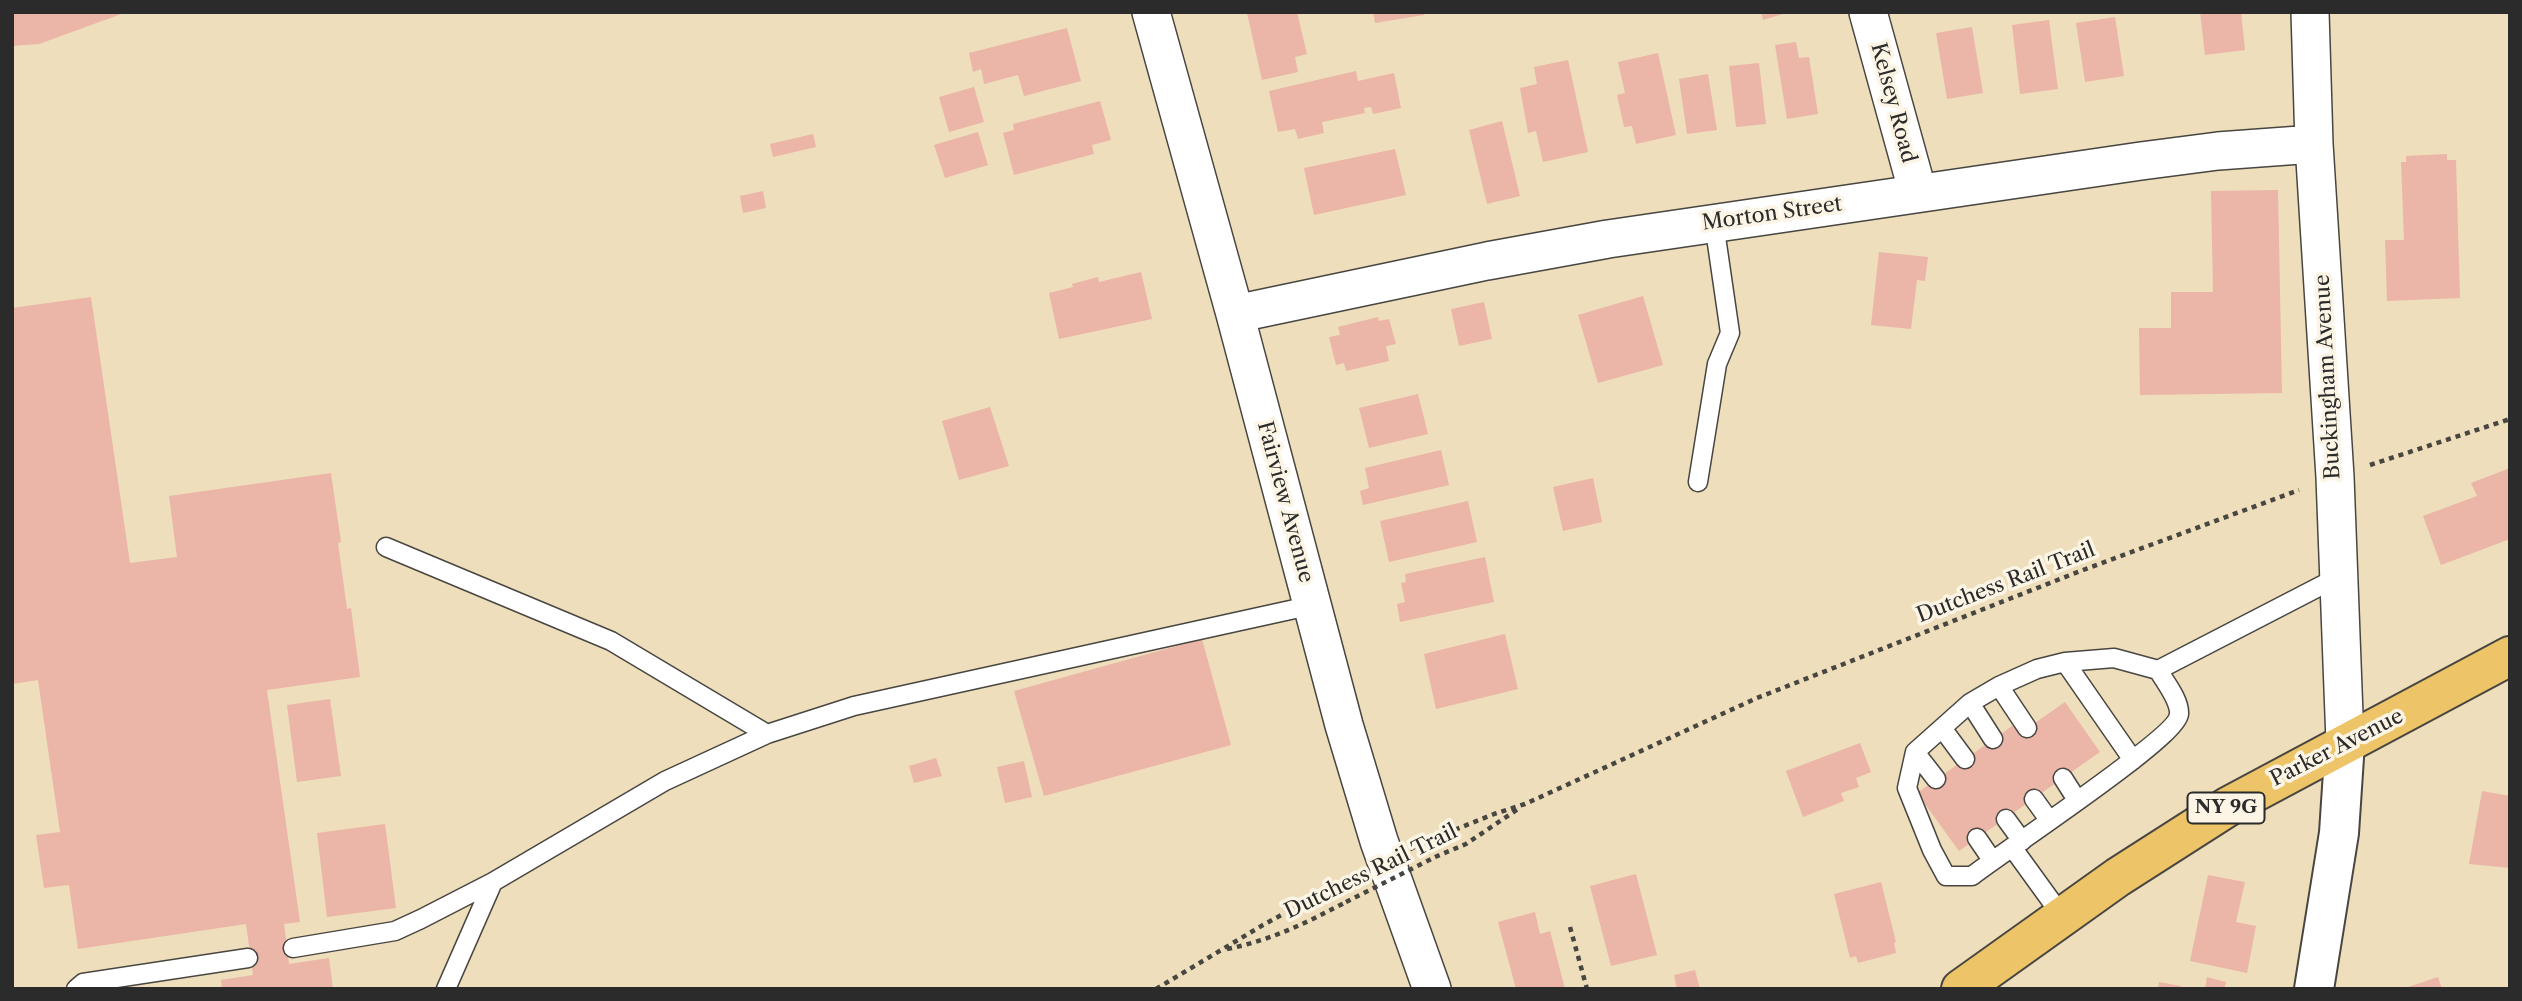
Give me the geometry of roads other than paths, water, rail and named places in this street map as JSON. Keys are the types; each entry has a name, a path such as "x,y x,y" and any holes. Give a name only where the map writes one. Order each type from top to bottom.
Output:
{"main road":[{"name":"Parker Avenue","path":"1961,989 2118,877 2229,806 2510,656"}],"street":[{"name":"Fairview Avenue","path":"1151,12 1363,788 1432,989"},
{"name":"Kelsey Road","path":"1868,12 1917,193"},
{"name":"Buckingham Avenue","path":"2310,12 2314,144 2334,477 2345,742"},
{"name":"Morton Street","path":"1235,314 1487,261 1714,223 2218,151 2314,144"},
{"path":"2314,989 2339,833 2345,742"}],"lane":[{"path":"1698,482 1717,364 1730,333 1714,223"},
{"path":"386,547 611,641 767,734"},
{"path":"2158,670 2178,707 2179,716 2175,724 2133,760 1972,876 1946,876 1932,850 1907,788 1915,752 1970,703 2037,668 2065,662 2114,658 2158,670 2338,578"},
{"path":"293,948 395,930 493,882 664,781 767,734 854,706 1313,605"},
{"path":"2065,662 2133,760"},
{"path":"1999,686 2027,728"},
{"path":"1970,703 1993,739"},
{"path":"1942,728 1965,759"},
{"path":"1915,752 1936,779"},
{"path":"2063,778 2077,800"},
{"path":"2034,799 2049,820"},
{"path":"2006,819 2017,844 2062,916"},
{"path":"1977,838 1992,860"},
{"path":"446,989 493,882"},
{"path":"76,989 83,983 248,958"}]}
